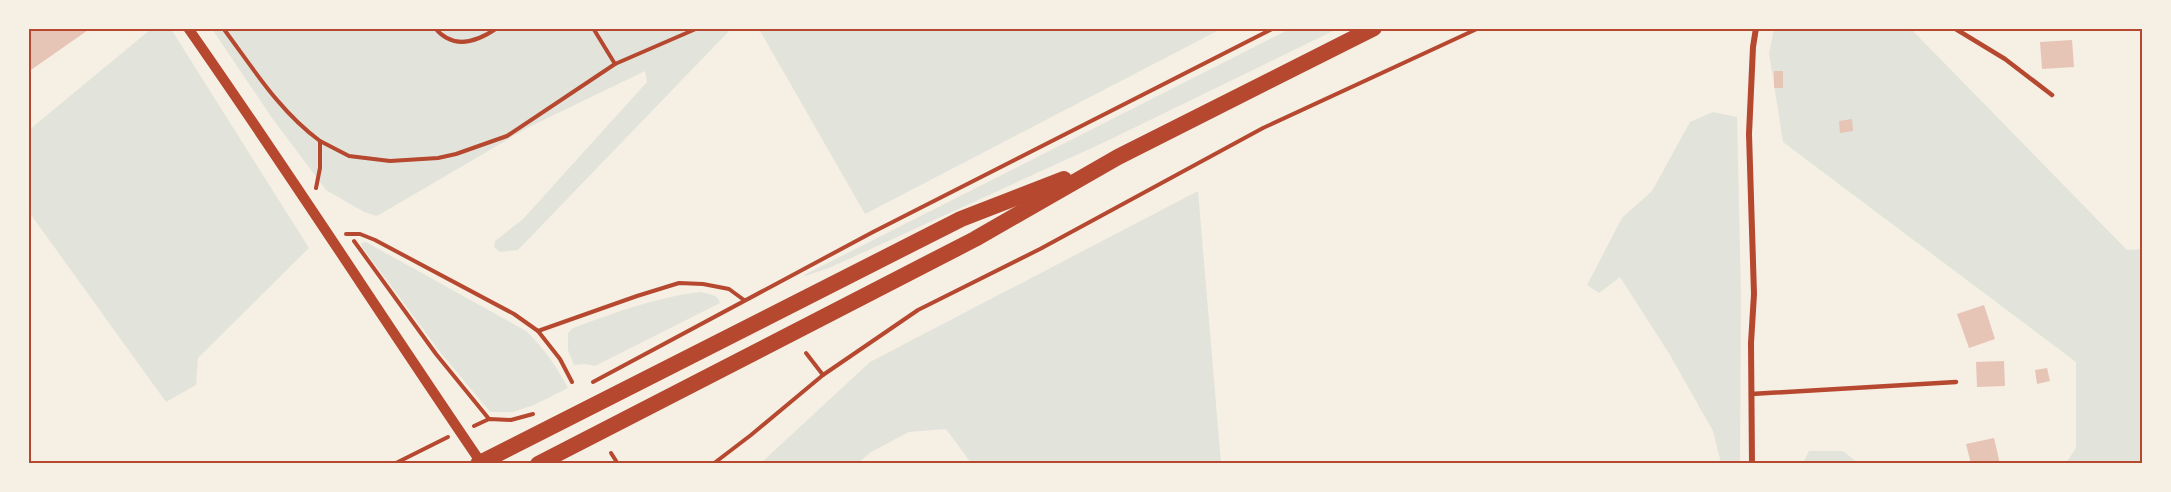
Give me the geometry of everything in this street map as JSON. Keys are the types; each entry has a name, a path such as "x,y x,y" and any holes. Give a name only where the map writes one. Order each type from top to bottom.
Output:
{"highway":[{"path":"538,464 975,239 1118,158 1374,28"},
{"path":"481,463 961,219 1118,158"}],"street":[{"path":"188,28 261,133 481,463"},
{"path":"1752,464 1751,343 1754,294 1749,134 1756,28"}],"lane":[{"path":"1954,28 2005,59 2052,95"},
{"path":"1751,394 1956,382"}],"path":[{"path":"223,28 276,101 307,131 320,141 350,156 382,160 438,158 507,136 615,64 698,28"},
{"path":"435,28 441,36 460,42 482,39 497,28"},
{"path":"593,28 615,64"},
{"path":"590,384 873,232 1274,28"},
{"path":"713,464 752,435 823,375 918,310 1041,249 1263,128 1479,28"},
{"path":"315,191 320,168 320,141"},
{"path":"332,241 348,233 360,234 487,299 538,331 560,359 572,382"},
{"path":"538,331 679,283 703,284 729,290 744,300"},
{"path":"807,353 823,375"},
{"path":"489,419 511,420 538,412"},
{"path":"394,464 428,446"},
{"path":"611,453 618,464"}],"shaded area":[{"path":"151,29 171,29 309,248 198,358 196,385 166,402 29,212 29,130"},
{"path":"212,29 731,29 518,250 500,252 494,247 495,241 523,219 647,82 645,71 529,127 377,216 364,212 326,190 272,118"},
{"path":"759,29 1221,29 865,214"},
{"path":"1290,29 1337,29 1107,141 829,268 804,275"},
{"path":"1774,29 1911,29 2127,250 2142,249 2142,463 2066,463 2076,448 2076,362 1783,142 1769,53"},
{"path":"1713,112 1737,117 1741,294 1740,463 1721,463 1713,431 1670,355 1620,277 1599,293 1587,285 1622,218 1652,191 1690,122"},
{"path":"1198,191 1221,463 971,463 946,429 909,432 871,452 858,463 761,463 870,362"},
{"path":"366,242 526,331 549,358 568,388 534,405 513,412 490,412 440,352 362,247 361,243"},
{"path":"700,292 715,296 720,303 595,366 574,365 568,350 568,333 573,328 651,302"},
{"path":"1809,451 1843,451 1858,463 1803,463"}],"building":[{"path":"28,28 91,28 28,72"},
{"path":"2072,40 2074,67 2042,69 2040,42"},
{"path":"1774,71 1783,71 1783,88 1774,88"},
{"path":"1852,119 1853,131 1840,133 1839,121"},
{"path":"1984,305 1995,339 1969,348 1957,314"},
{"path":"2004,361 2005,386 1977,387 1976,362"},
{"path":"2047,368 2050,381 2037,384 2035,370"},
{"path":"1994,438 2000,464 1971,464 1966,444"}]}
